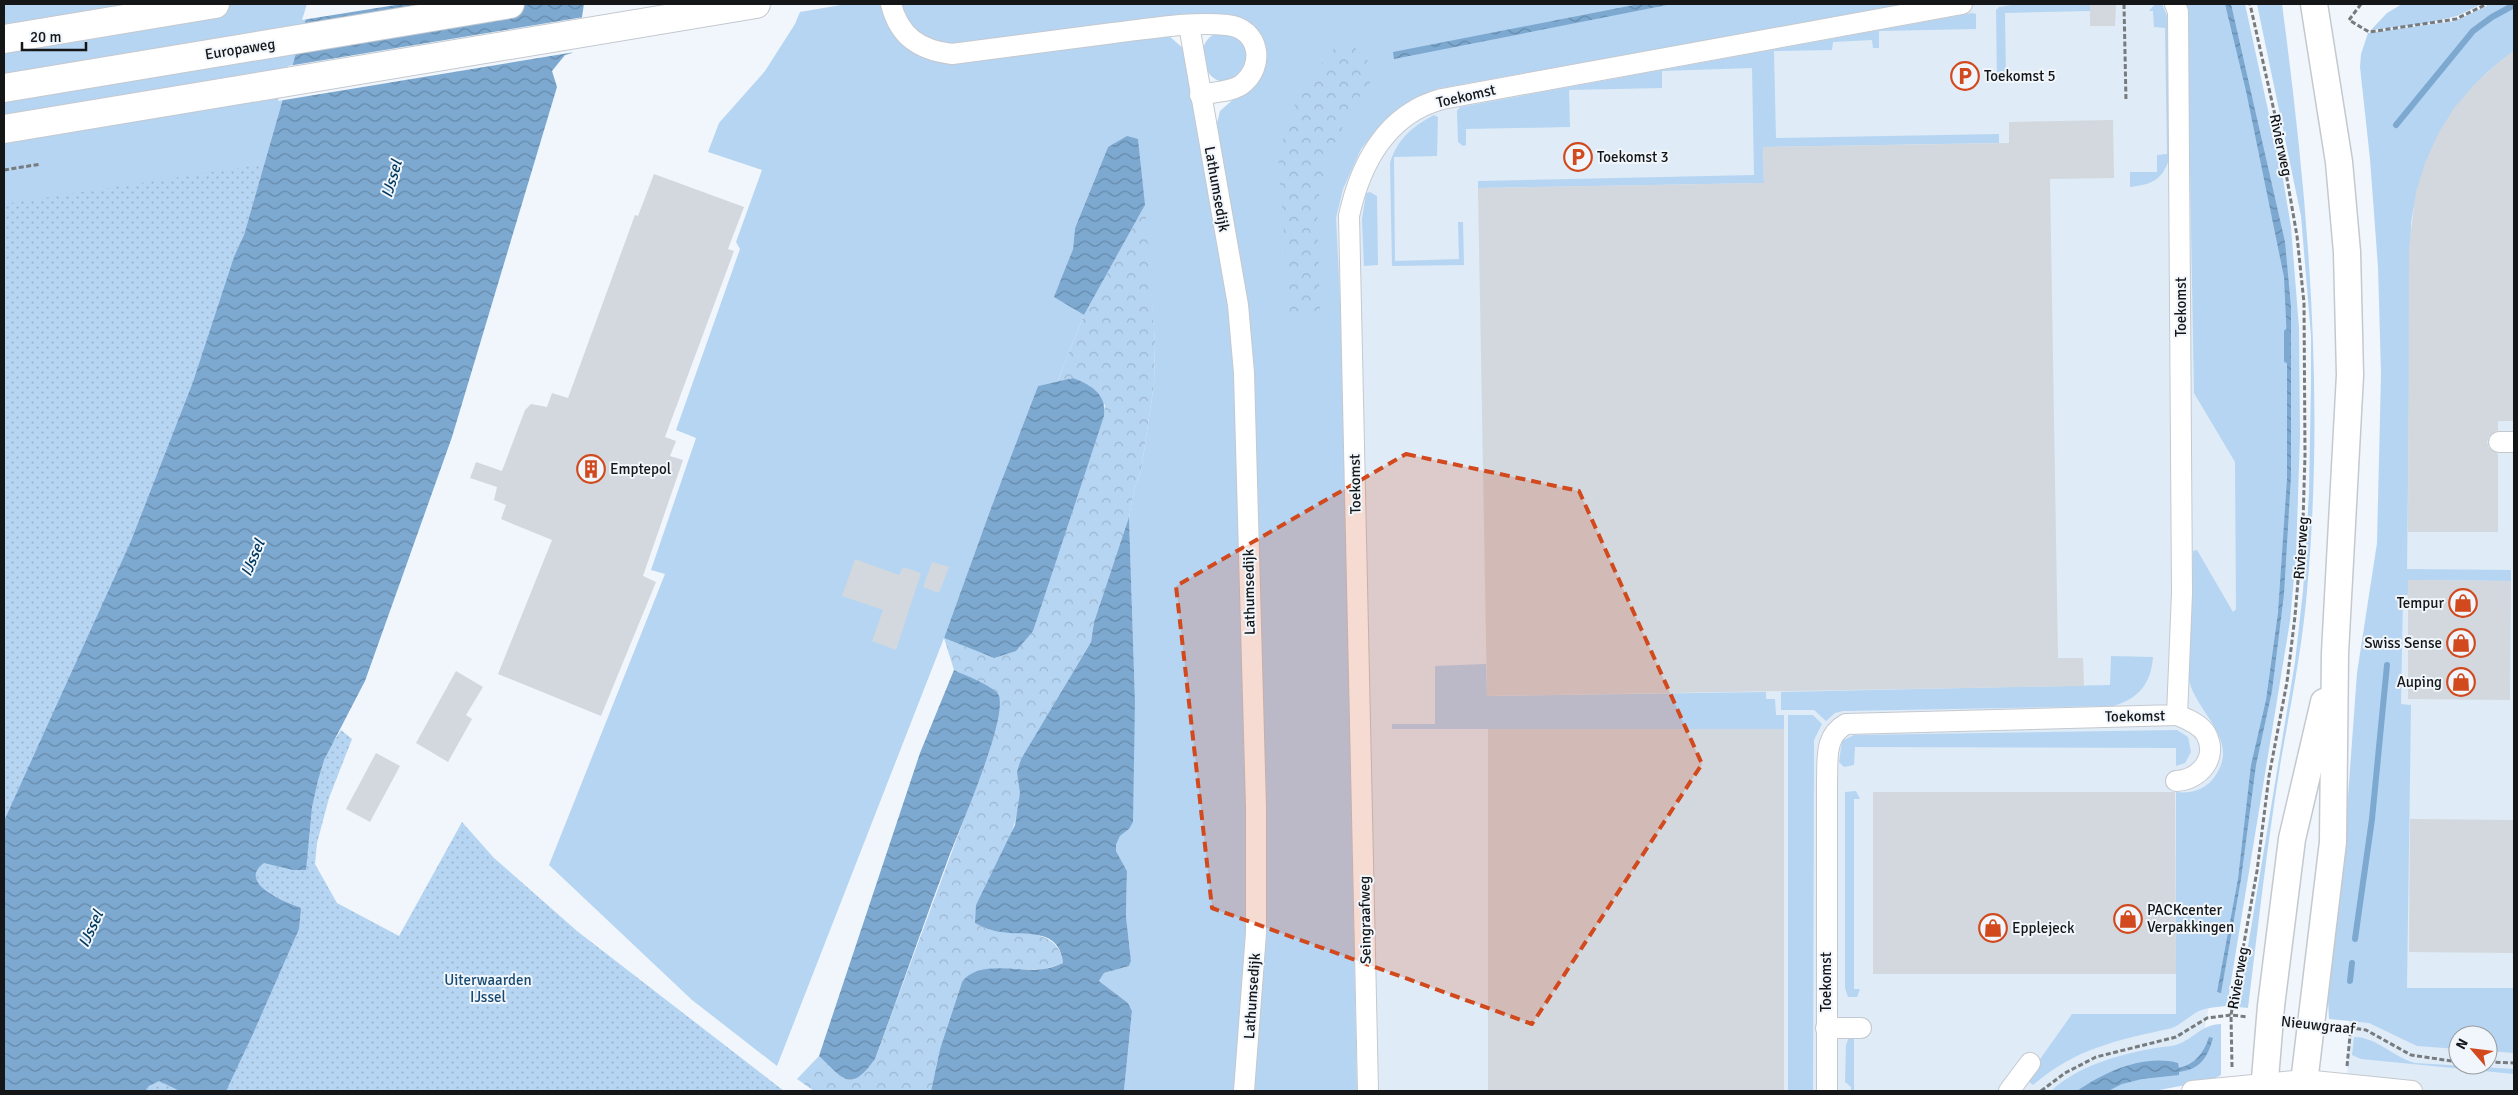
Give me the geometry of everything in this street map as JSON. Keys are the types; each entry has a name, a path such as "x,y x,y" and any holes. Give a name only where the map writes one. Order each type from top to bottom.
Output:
{"highway":[{"path":"4,39 215,4"},
{"name":"Europaweg","path":"4,88 510,4"},
{"path":"4,129 756,4"}],"main road":[{"path":"2303,1086 2332,842 2335,653 2350,374 2347,252 2339,162 2314,4"},
{"path":"2264,1087 2270,1020 2292,839 2335,653"}],"street":[{"path":"891,4 895,18 911,40 936,52 952,54 1190,25 1236,26 1245,32 1257,49 1258,59 1253,72 1239,87 1200,95"},
{"name":"Toekomst","path":"1362,749 1348,216 1355,188 1362,171 1382,139 1414,113 1442,99 1962,4"},
{"name":"Toekomst","path":"1827,1091 1828,755 1833,734 1846,724 2177,715 2182,593 2178,26 2175,4"},
{"name":"Lathumsedijk","path":"1190,25 1200,95 1238,306 1244,373 1256,865 1256,933 1244,1091"},
{"path":"2176,781 2188,780 2196,776 2208,761 2209,752 2206,734 2192,721 2177,715"},
{"name":"Seingraafweg","path":"1362,749 1368,1091"},
{"path":"1826,1028 1861,1028"},
{"path":"2009,1091 2030,1062"},
{"path":"2192,1091 2230,1086 2264,1087 2346,1084 2412,1091"}],"path":[{"path":"2124,4 2126,101"},
{"name":"Rivierweg","path":"2230,1086 2232,1064 2231,1015 2257,870 2269,776 2288,682 2300,560 2305,455 2304,303 2297,236 2279,133 2250,4"},
{"path":"2361,4 2349,20 2369,32 2456,19 2488,4"},
{"path":"4,170 41,164"},
{"name":"Nieuwgraaf","path":"2041,1091 2065,1073 2096,1057 2176,1036 2207,1018 2231,1015 2270,1020"},
{"name":"Nieuwgraaf","path":"2310,1023 2351,1026 2366,1030 2411,1055 2448,1061"},
{"path":"2346,1084 2351,1026"},
{"path":"2498,1062 2514,1063"}],"highlighted area":[{"path":"1406,454 1579,491 1702,764 1532,1024 1212,908 1176,586"}],"shaded area":[{"path":"1308,4 2228,4 2278,222 2215,973 2204,1032 2194,1044 2063,1091 1283,1091"},
{"path":"2514,5 2514,1091 2347,1091 2350,981 2372,819 2396,125"}],"green space":[{"path":"4,4 310,4 244,235 4,821"},
{"path":"847,4 886,4 919,53 1168,35 1184,49 1231,298 1251,839 1245,1008 1237,1091 1124,1091 1132,1011 1128,1003 1099,981 1104,973 1129,966 1131,961 1126,916 1127,871 1116,851 1116,845 1120,836 1129,829 1135,701 1129,517 1134,490 1141,471 1154,384 1155,341 1138,139 1108,147 1075,228 1073,249 1055,297 1084,315 1057,382 1038,386 944,638 777,1066 692,1000 549,865 665,574 651,570 696,438 676,430 740,249 736,242 762,170 708,152 719,123 765,71 795,24 800,12"},
{"path":"897,4 1909,4 1436,89 1394,113 1379,127 1361,149 1343,189 1336,218 1342,336 1357,1091 1248,1091 1253,546 1215,131 1220,111 1254,81 1249,25 959,48 913,35"},
{"path":"2017,4 2090,4 2090,11 2005,13 2006,82 1997,82 1996,10 1999,7"},
{"path":"2155,4 2162,4 2167,16 2169,160 2163,173 2155,180 2150,183 2130,187 2130,172 2157,172 2157,155 2167,154 2165,28 2154,27 2153,11 2149,11"},
{"path":"2187,4 2245,4 2283,179 2291,227 2299,328 2300,436 2296,556 2290,621 2227,1006 2202,1010 2172,1028 2098,1047 2065,1062 2033,1085 2026,1079 2072,1014 2176,1014 2176,792 2196,790 2209,783 2221,765 2223,752 2220,739 2192,689 2187,666 2193,551 2197,550 2233,612 2236,609 2235,462 2194,393"},
{"path":"2257,4 2282,4 2306,223 2314,370 2314,444 2312,517 2305,613 2271,826 2248,1008 2238,1007 2295,662 2303,591 2309,493 2311,384 2311,336 2301,216"},
{"path":"2402,4 2482,4 2457,16 2423,24 2371,30 2387,13"},
{"path":"2491,4 2514,4 2514,51 2492,68 2474,86 2444,126 2433,147 2424,171 2411,222 2407,569 2511,570 2511,581 2408,580 2408,595 2403,595 2401,704 2411,705 2407,988 2514,988 2514,1053 2498,1052 2498,1025 2448,1025 2448,1048 2417,1046 2369,1023 2329,1019 2328,999 2345,838 2357,673 2377,543 2381,374 2378,267 2370,159 2360,67 2361,54 2368,33 2455,21"},
{"path":"1972,13 1976,14 1976,29 1879,31 1879,48 1873,48 1872,40 1833,42 1832,50 1774,51 1776,138 1999,134 1999,143 1763,147 1764,183 1478,188 1478,181 1754,175 1752,68 1662,71 1662,88 1569,90 1570,127 1466,129 1466,145 1463,146 1458,142 1457,111 1460,107"},
{"path":"1231,32 1247,43 1249,66 1233,80 1222,82 1208,72 1204,64 1204,47 1208,39 1215,34"},
{"path":"1340,41 1349,42 1376,69 1374,77 1353,106 1326,161 1317,207 1320,310 1290,315 1278,154 1299,93"},
{"path":"1434,115 1438,117 1437,156 1394,157 1395,261 1459,259 1458,222 1463,222 1464,265 1392,266 1390,163 1397,147 1407,134"},
{"path":"264,164 236,260 204,354 151,495 117,577 4,822 4,204"},
{"path":"1370,192 1377,196 1378,265 1364,266 1362,220 1366,193"},
{"path":"1145,205 1155,341 1154,384 1141,471 1134,490 1129,517 1094,622 1091,642 1021,759 1019,806 1016,820 997,866 976,905 1000,932 1030,934 1048,939 1060,953 1063,963 1045,969 984,970 962,982 940,1049 931,1091 814,1091 797,1079 819,1056 847,1079 860,1076 875,1059 983,768 991,688 954,670 944,638 994,658 1104,416 1105,405 1073,378 1057,382 1084,315"},
{"path":"2111,656 2153,657 2150,675 2142,689 2130,699 2113,706 1843,711 1835,713 1826,721 1814,710 1781,710 1781,692 2110,685"},
{"path":"1486,664 1487,696 1766,692 1766,699 1775,699 1776,715 1784,715 1784,729 1392,729 1392,724 1435,724 1435,666"},
{"path":"1788,715 1813,715 1822,724 1814,740 1813,1091 1788,1091"},
{"name":"Uiterwaarden IJssel","path":"341,730 352,739 329,798 317,843 315,864 337,903 399,936 462,822 494,858 577,931 784,1091 141,1091 252,868"},
{"path":"2177,730 2188,737 2191,752 2185,763 2176,766 2176,748 1855,747 1854,765 1844,767 1839,762 1842,741 1854,735"},
{"path":"1856,791 1860,799 1854,799 1854,989 1860,989 1857,997 1848,997 1845,988 1845,792"},
{"path":"2221,1024 2221,1075 2212,1080 2154,1091 2051,1091 2073,1075 2098,1063 2153,1048 2176,1045 2208,1026"},
{"path":"1849,1037 1854,1037 1854,1091 1851,1091 1851,1087 1845,1082 1846,1045"},
{"path":"2354,1037 2362,1038 2370,1040 2415,1063 2448,1065 2448,1068 2361,1059 2352,1055"},
{"path":"2498,1068 2514,1069 2514,1074 2498,1072"}],"water":[{"name":"IJssel","path":"310,4 584,4 579,36 572,53 565,55 552,71 557,87 452,437 365,681 324,760 312,807 306,870 293,870 264,863 257,870 256,878 259,885 275,897 301,908 299,929 226,1091 180,1091 159,1081 147,1087 146,1091 4,1091 4,821 131,541 193,382 234,257 244,235"},
{"path":"1639,4 1672,4 1394,59 1393,52"},
{"path":"2225,4 2231,4 2285,242 2291,307 2291,476 2284,594 2272,691 2256,765 2241,879 2221,993 2217,992 2238,879 2251,765 2266,700 2278,613 2287,479 2287,342 2284,277 2246,91"},
{"path":"1127,136 1138,139 1145,205 1084,315 1054,297 1073,249 1075,228 1108,147"},
{"path":"1073,378 1092,387 1096,391 1103,402 1104,416 1033,631 1016,651 994,658 944,638 1038,386"},
{"path":"1129,517 1135,701 1133,822 1129,829 1120,836 1116,845 1116,851 1127,871 1126,916 1131,961 1129,966 1104,973 1099,981 1128,1003 1132,1011 1124,1091 931,1091 940,1049 962,982 969,975 979,971 1000,968 1044,969 1063,963 1060,951 1048,938 988,929 975,923 976,905 1015,825 1020,793 1017,772 1021,759 1091,642 1094,622"},
{"path":"954,670 992,688 999,696 1000,709 996,729 980,778 875,1059 860,1076 847,1079 819,1056 920,753"},
{"path":"2209,1037 2213,1038 2202,1062 2186,1071 2179,1072 2179,1075 2142,1079 2122,1084 2108,1091 2077,1091 2100,1077 2125,1066 2151,1061 2178,1063 2179,1068 2190,1064 2198,1057"}],"pier":[{"path":"307,4 402,4 302,20"},
{"path":"584,17 575,52 278,101 288,66"}],"building":[{"path":"2090,4 2116,4 2115,26 2090,26"},
{"path":"2514,51 2514,421 2498,421 2498,430 2489,436 2487,442 2489,448 2498,454 2498,532 2408,532 2409,246 2416,192 2425,163 2438,134 2454,108 2474,85"},
{"path":"2113,120 2114,178 2050,179 2058,658 2083,658 2084,686 1487,696 1478,188 1764,183 1763,147 2009,143 2009,122"},
{"name":"Emptepol","path":"654,174 744,207 728,249 734,251 665,437 676,441 670,456 683,460 643,576 656,582 601,716 498,674 552,540 501,519 506,505 494,500 497,487 470,478 476,462 502,471 525,410 531,404 547,407 552,393 568,398 635,215 638,216"},
{"path":"855,559 899,575 903,567 921,573 896,650 872,641 883,610 842,596"},
{"path":"932,562 949,567 939,593 923,587"},
{"path":"2408,580 2511,581 2510,700 2408,699"},
{"path":"456,671 483,687 466,715 472,719 448,762 416,743"},
{"path":"1488,729 1784,729 1784,1091 1488,1091"},
{"path":"376,753 400,766 370,822 346,809"},
{"path":"1873,792 2175,792 2176,974 1873,974"},
{"path":"2410,819 2514,820 2514,953 2409,952"}],"waterway":[{"path":"2396,125 2473,31 2492,17 2514,5"},
{"path":"2287,332 2287,360"},
{"path":"2355,939 2372,819 2387,665"},
{"path":"2350,981 2352,963"}],"place":[{"name":"Toekomst 5","path":"1965,76"},
{"name":"Toekomst 3","path":"1578,157"},
{"name":"Emptepol","path":"591,469"},
{"name":"Tempur","path":"2463,603"},
{"name":"Swiss Sense","path":"2461,643"},
{"name":"Auping","path":"2461,682"},
{"name":"PACKcenter Verpakkingen","path":"2128,919"},
{"name":"Epplejeck","path":"1993,928"}]}
